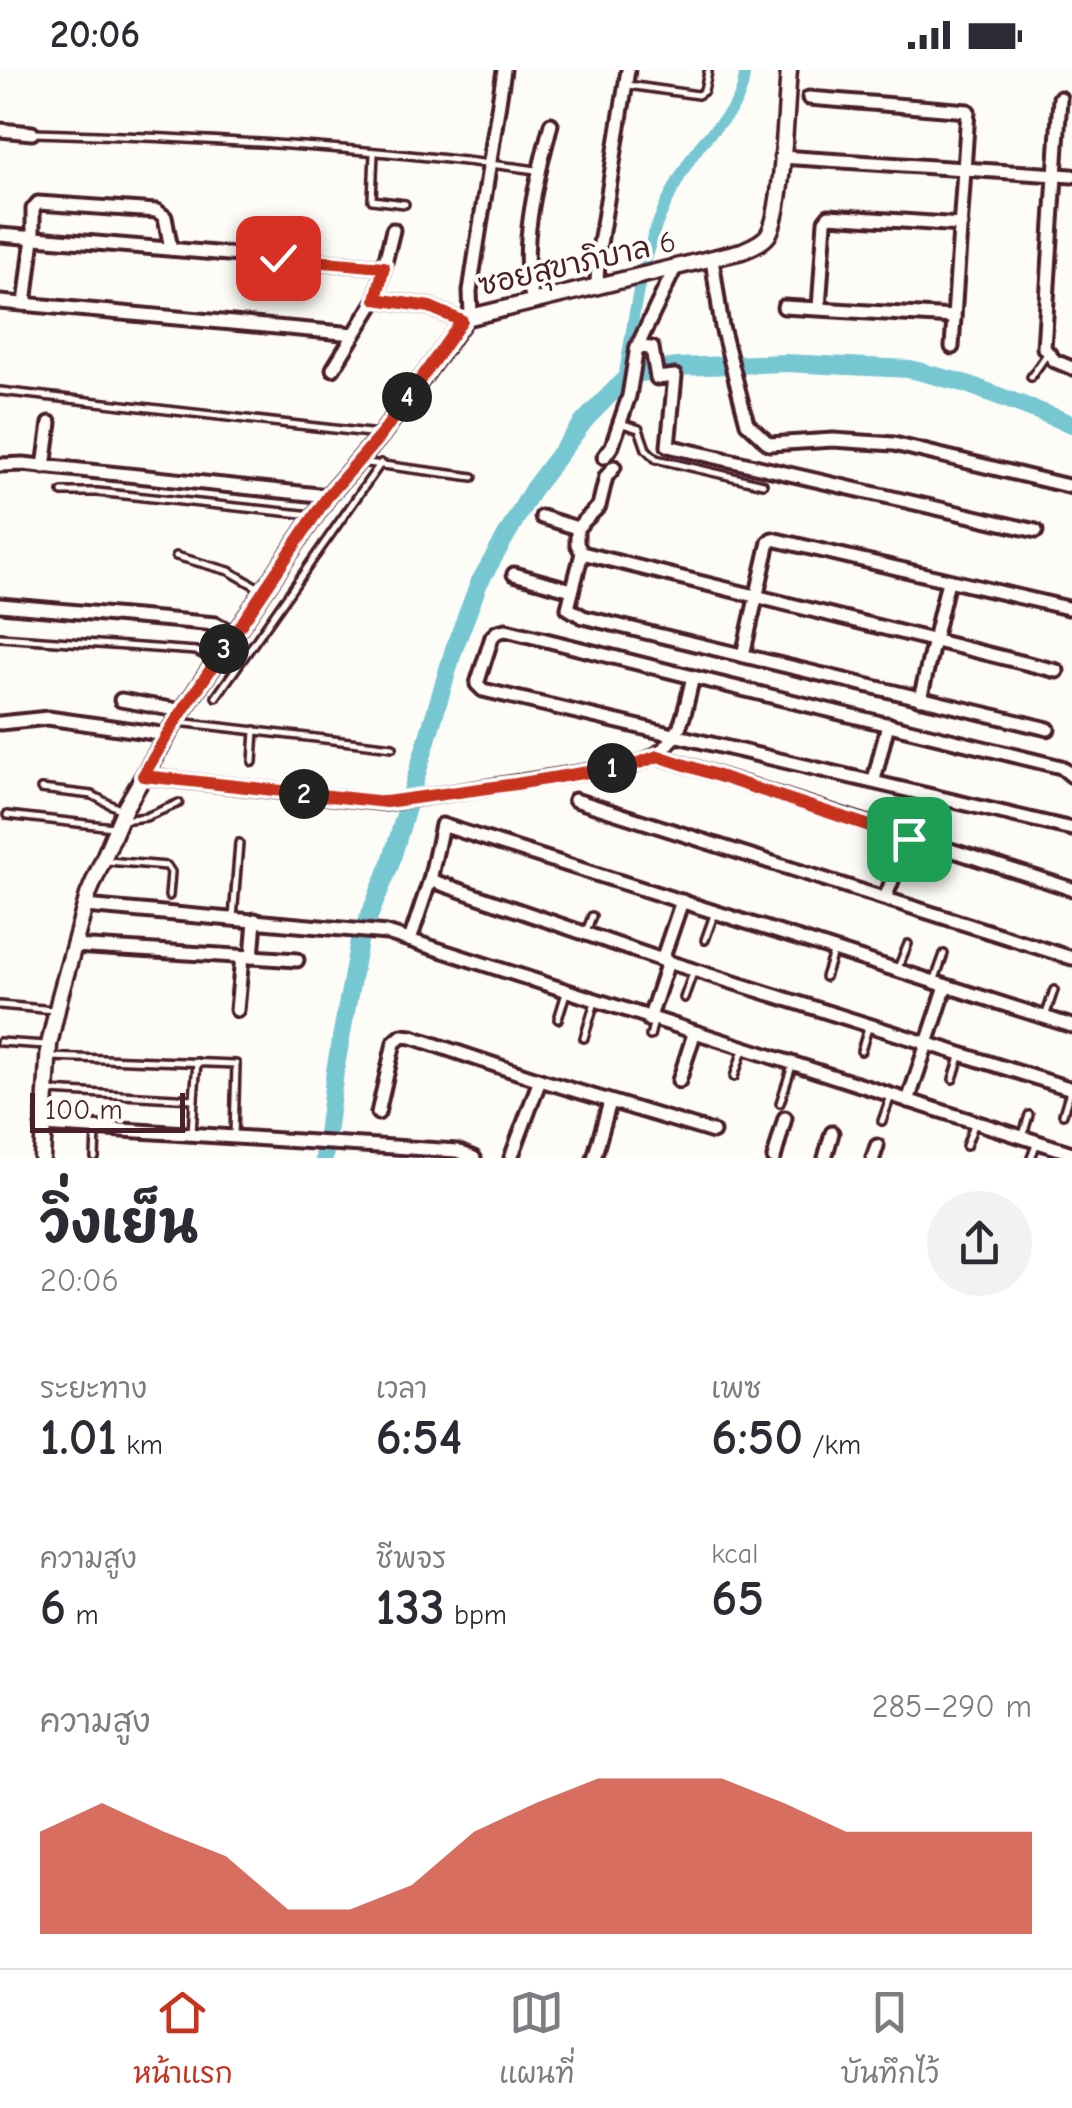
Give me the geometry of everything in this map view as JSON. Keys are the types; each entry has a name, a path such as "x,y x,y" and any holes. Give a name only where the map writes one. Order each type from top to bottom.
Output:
{"street":[{"path":"376,299 430,307 467,318 504,70"},
{"path":"596,286 628,70"},
{"name":"ซอยสุขาภิบาล 6","path":"42,1158 49,1051 57,1010 101,860 175,722 328,496 381,435 467,318 712,259 755,246 768,235 777,200 789,70"},
{"path":"809,98 966,109 969,114 952,348"},
{"path":"1060,98 1066,117 1054,174 1044,348 1047,354 1072,368"},
{"path":"533,300 526,278 539,170 551,124"},
{"path":"0,130 32,133"},
{"path":"781,157 1072,176"},
{"path":"25,304 33,238 32,209 38,202 157,211 165,217 171,249"},
{"path":"818,308 825,221 829,216 961,224"},
{"path":"333,369 376,299 393,230"},
{"path":"0,235 384,267"},
{"path":"712,259 722,328 747,423 769,444 833,440 894,444 1072,487"},
{"path":"671,269 637,347 629,396 618,422 599,506 578,528 576,544 582,553 1056,671"},
{"path":"0,302 354,334"},
{"path":"784,307 954,317"},
{"path":"637,347 652,348 656,376 675,376 668,446 1036,531"},
{"path":"44,466 50,422"},
{"path":"0,465 44,466 328,496"},
{"path":"542,517 578,528"},
{"path":"742,655 768,542 775,538 1068,608"},
{"path":"582,553 568,608 582,618 1048,729"},
{"path":"514,574 572,590"},
{"path":"920,699 948,582"},
{"path":"0,605 216,624 234,634"},
{"path":"1072,776 1061,767 506,630 492,637 478,676 483,690 1072,830"},
{"path":"143,776 386,802 636,764 658,756 678,734 693,678"},
{"path":"122,700 175,722"},
{"path":"0,723 48,718 175,722"},
{"path":"874,780 888,724"},
{"path":"658,756 1072,889"},
{"path":"575,800 1072,958"},
{"path":"410,940 430,880 442,825 1072,1026"},
{"path":"885,898 909,839"},
{"path":"430,880 665,961 1071,1089"},
{"path":"652,1021 682,902"},
{"path":"85,906 387,933 1072,1154"},
{"path":"236,1010 255,920"},
{"path":"74,946 297,960"},
{"path":"908,1102 941,984"},
{"path":"679,1081 694,1034"},
{"path":"378,1113 394,1043 402,1036 713,1132"},
{"path":"511,1158 540,1080"},
{"path":"594,1158 610,1102"},
{"path":"774,1158 785,1118"},
{"path":"42,1126 344,1142 474,1158"},
{"path":"826,1158 832,1133"}],"lane":[{"path":"626,84 698,95 704,91 708,72"},
{"path":"32,133 139,136 374,153 539,170"},
{"path":"374,153 372,200 405,204"},
{"path":"1031,377 1047,354"},
{"path":"0,391 381,435"},
{"path":"618,422 639,429 646,449 656,460 763,484"},
{"path":"357,462 472,477"},
{"path":"216,696 381,463"},
{"path":"62,492 96,492 315,515"},
{"path":"176,556 229,571 264,591"},
{"path":"0,638 196,651 215,662"},
{"path":"175,722 393,747"},
{"path":"253,762 255,730"},
{"path":"41,789 92,795 120,820"},
{"path":"7,815 120,820 146,817 179,802"},
{"path":"232,918 239,842"},
{"path":"101,860 166,866 171,872 169,896"},
{"path":"706,940 715,912"},
{"path":"585,934 592,916"},
{"path":"897,970 908,944"},
{"path":"825,978 834,950"},
{"path":"941,984 944,954"},
{"path":"684,998 694,970"},
{"path":"1045,1017 1054,990"},
{"path":"558,1019 566,993"},
{"path":"584,1038 596,1002"},
{"path":"0,1006 57,1010"},
{"path":"650,1036 652,1021"},
{"path":"860,1050 869,1026"},
{"path":"0,1042 49,1051 236,1064 234,1136"},
{"path":"734,1077 743,1050"},
{"path":"952,1079 961,1054"},
{"path":"192,1134 196,1062"},
{"path":"780,1103 792,1066"},
{"path":"1063,1114 1071,1089"},
{"path":"46,1091 194,1099"},
{"path":"882,1121 891,1096"},
{"path":"1022,1138 1030,1115"},
{"path":"966,1146 975,1122"},
{"path":"95,1158 96,1128"},
{"path":"1032,1158 1037,1142"}],"waterway":[{"path":"623,382 637,297 653,235 688,163 735,104 745,70"},
{"path":"324,1158 359,941 390,865 454,649 479,583 533,489 585,420 629,375 677,367 785,363 910,369 967,384 1072,424"}],"route":[{"path":"278,258 384,267 376,299 430,307 462,321 381,435 328,496 175,722 143,776 386,802 636,764 658,756 909,839"}]}
